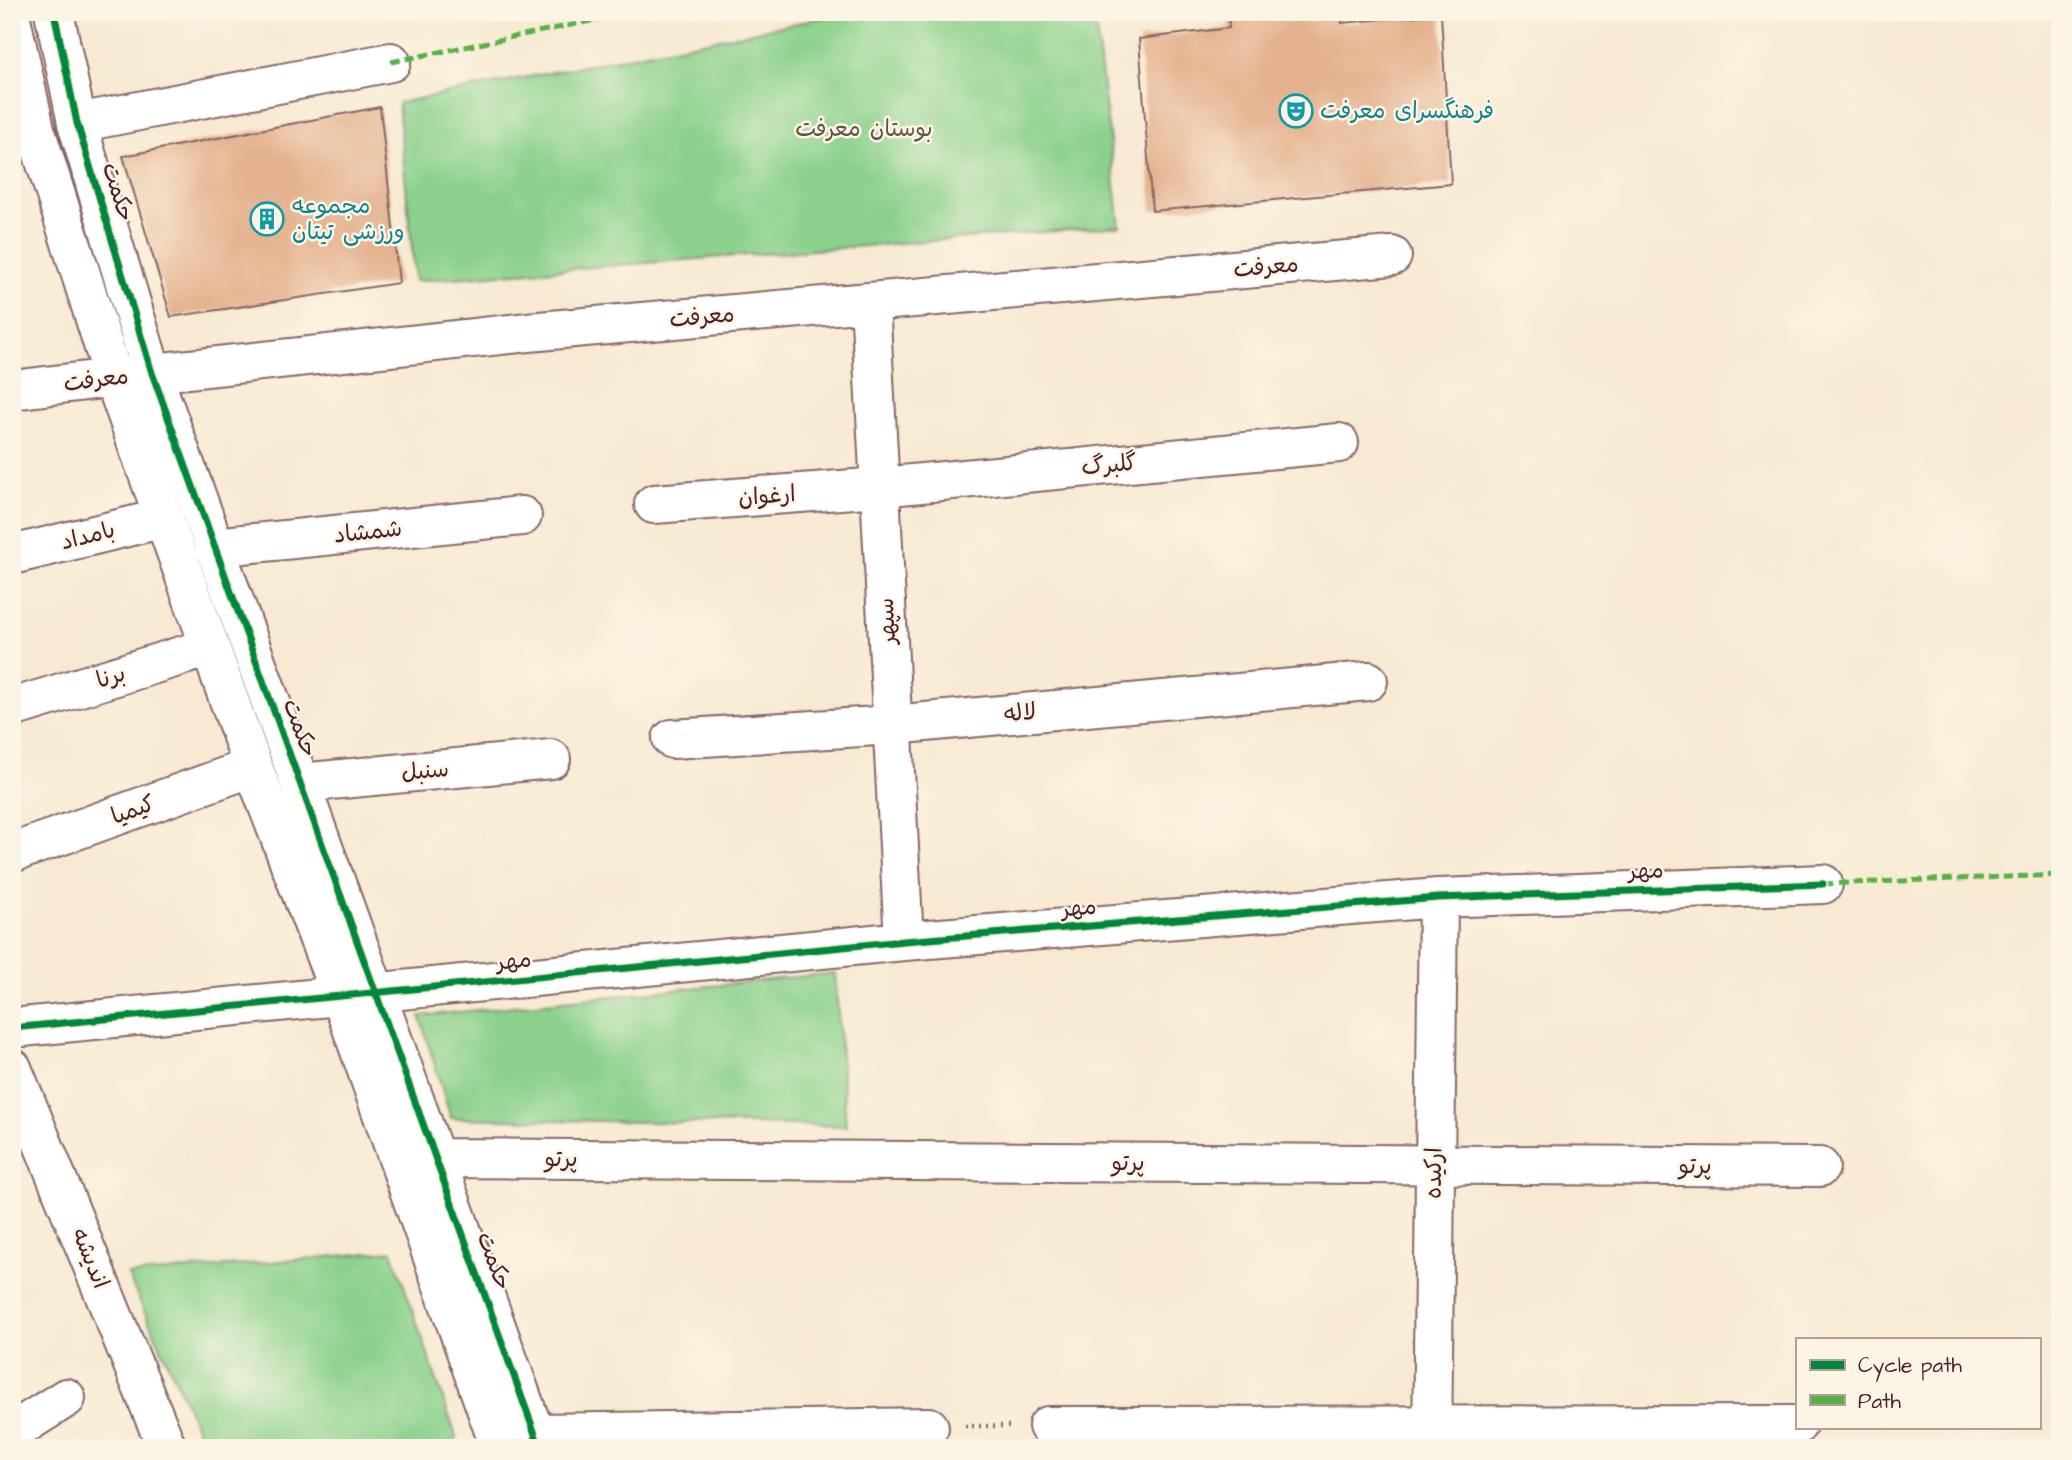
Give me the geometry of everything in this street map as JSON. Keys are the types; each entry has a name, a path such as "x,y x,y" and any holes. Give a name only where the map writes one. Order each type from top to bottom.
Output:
{"street":[{"name":"حکمت","path":"54,12 77,123 152,373 300,783 358,996 500,1448"},
{"name":"حکمت","path":"12,23 35,129 114,379 253,767 358,996 437,1158 537,1440"},
{"path":"77,123 391,62"},
{"name":"معرفت","path":"12,390 527,332 1392,256"},
{"name":"سپهر","path":"870,302 904,941"},
{"name":"گلبرگ","path":"880,487 1339,443"},
{"name":"ارغوان","path":"654,504 880,487"},
{"name":"شمشاد","path":"214,547 522,516"},
{"name":"بامداد","path":"12,555 164,518"},
{"name":"برنا","path":"12,708 210,647"},
{"name":"لاله","path":"671,739 893,725 1368,681"},
{"name":"سنبل","path":"300,783 551,760"},
{"name":"کیمیا","path":"12,853 253,767"},
{"name":"مهر","path":"12,1028 904,941 1438,898 1823,884"},
{"name":"ارکیده","path":"1432,1436 1438,898"},
{"name":"اندیشه","path":"12,1068 167,1448"},
{"name":"پرتو","path":"437,1158 1819,1167"},
{"path":"12,1432 66,1398"},
{"path":"1048,1426 1432,1436 1796,1426"},
{"path":"537,1440 929,1427"}],"path":[{"path":"929,1427 1048,1426"}],"green space":[{"name":"بوستان معرفت","path":"852,12 1094,12 1120,226 415,281 398,103"},
{"path":"835,973 846,1126 451,1118 420,1016"},
{"path":"392,1251 457,1439 435,1448 206,1448 128,1275"}],"building":[{"name":"فرهنگسرای معرفت","path":"1228,12 1341,12 1342,23 1441,14 1451,184 1152,211 1139,39 1229,28"},
{"name":"مجموعه ورزشی تیتان","path":"380,107 399,283 171,317 123,156"}],"marked path":[{"path":"391,62 635,12"},
{"path":"1823,884 2060,875"}],"cycle path":[{"path":"54,12 77,123 152,373 540,1448"},
{"path":"12,1028 904,941 1438,898 1823,884"}],"place":[{"name":"فرهنگسرای معرفت","path":"1296,111"},
{"name":"مجموعه ورزشی تیتان","path":"267,219"}]}
